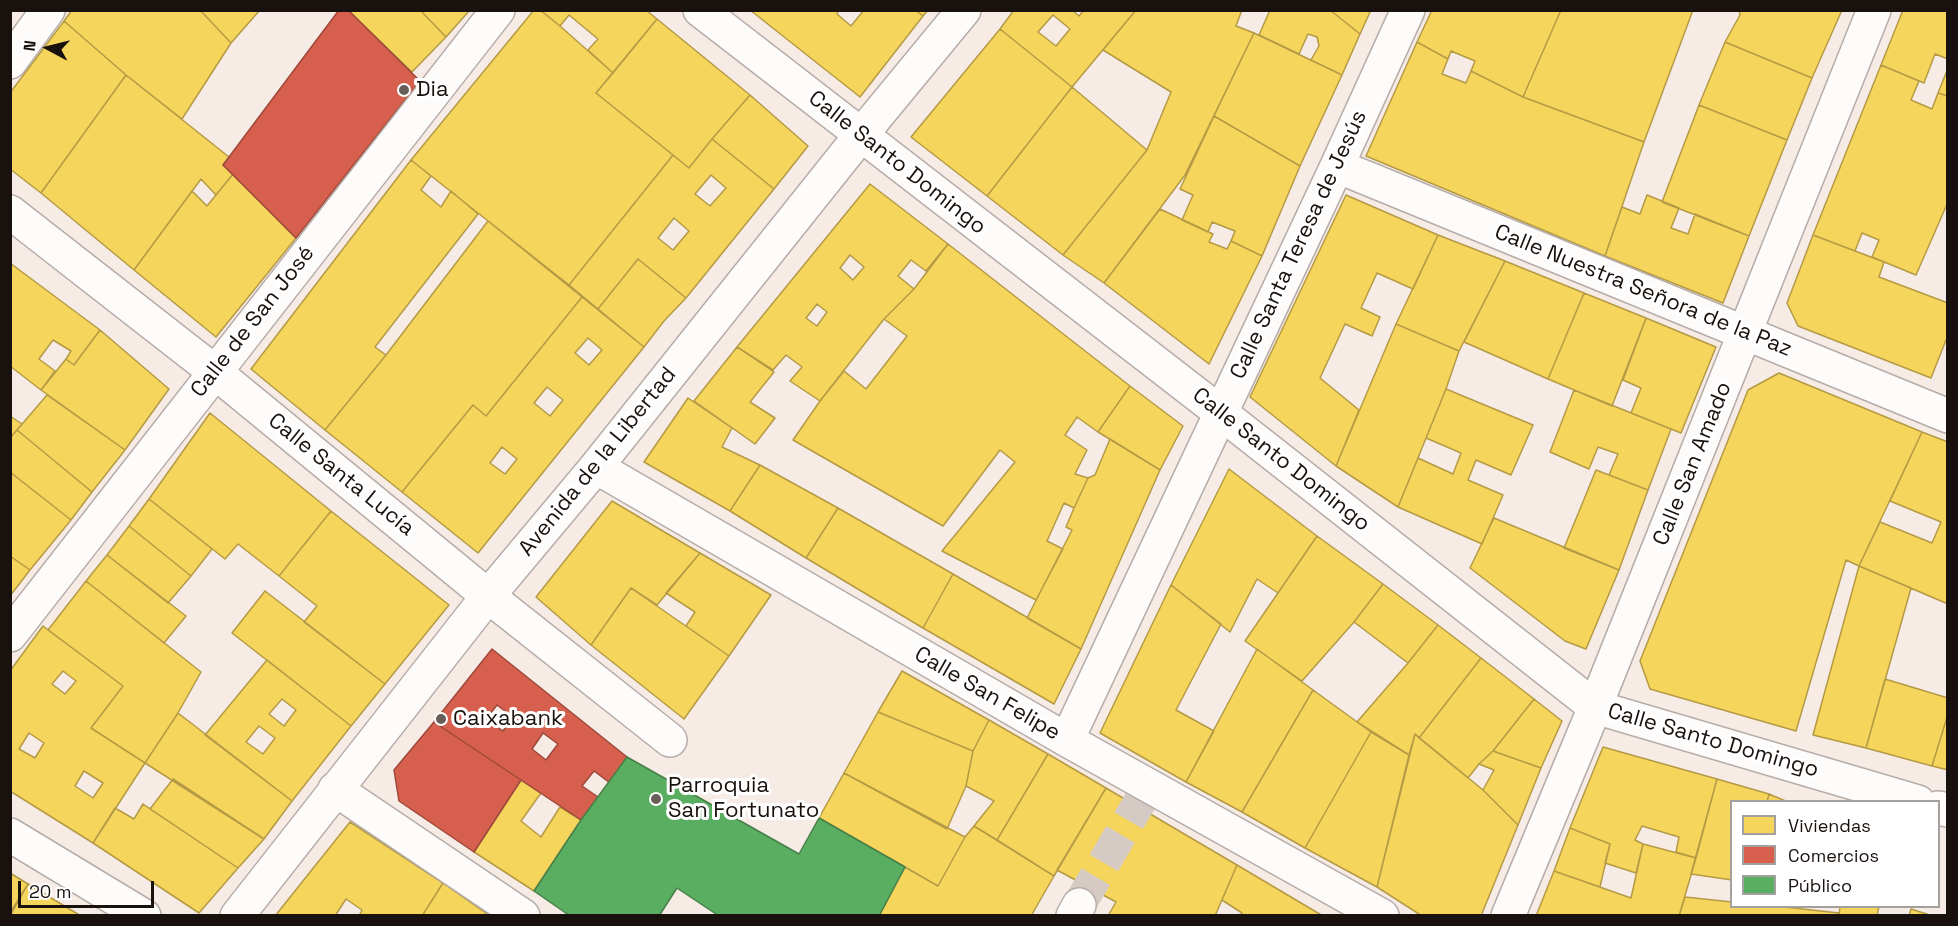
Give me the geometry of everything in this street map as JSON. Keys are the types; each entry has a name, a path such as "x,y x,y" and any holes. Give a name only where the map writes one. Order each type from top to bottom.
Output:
{"street":[{"path":"10,62 48,10"},
{"name":"Calle de San José","path":"10,635 498,10"},
{"name":"Calle Santo Domingo","path":"700,10 1221,412 1595,707 1915,800"},
{"name":"Avenida de la Libertad","path":"237,915 488,596 596,467 861,135 964,10"},
{"name":"Calle Santa Teresa de Jesús","path":"1066,740 1337,166 1408,10"},
{"name":"Calle San Amado","path":"1508,915 1595,707 1874,10"},
{"name":"Calle Nuestra Señora de la Paz","path":"1337,166 1947,416"},
{"name":"Calle Santa Lucía","path":"10,212 214,372 488,596 670,740"},
{"name":"Calle San Felipe","path":"596,467 1066,740 1383,915"},
{"path":"335,789 523,915"},
{"path":"10,835 144,915"}],"building: Viviendas":[{"path":"72,10 200,10 231,43 182,119 126,75 64,21"},
{"path":"200,10 260,10 231,43"},
{"path":"348,10 420,10 446,37 412,72"},
{"path":"420,10 470,10 446,37"},
{"path":"534,10 540,10 613,73 596,93 673,155 569,285 411,160"},
{"path":"540,10 646,10 657,19 613,73 588,50 598,39 569,15 560,26"},
{"path":"750,10 839,10 837,14 851,26 864,10 915,10 923,16 860,97"},
{"path":"915,10 928,10 923,16"},
{"path":"1014,10 1072,10 1079,16 1084,10 1136,10 1072,87 1000,29","holes":["1053,15 1070,29 1056,46 1038,32"]},
{"path":"1136,10 1242,10 1236,26 1254,33 1185,175 1104,283 1063,255 1147,150 1171,92 1103,50"},
{"path":"1270,10 1330,10 1360,34 1342,75 1311,60 1319,46 1317,37 1308,34 1299,54 1259,35"},
{"path":"1330,10 1371,10 1360,34"},
{"path":"1432,10 1561,10 1523,97 1471,71 1475,61 1451,51 1448,59 1417,42"},
{"path":"1561,10 1693,10 1644,142 1523,97"},
{"path":"1739,10 1842,10 1812,78 1725,42 1740,15"},
{"path":"1903,10 1948,10 1948,59 1935,54 1924,83 1881,65"},
{"path":"657,19 750,95 689,168 596,93"},
{"path":"64,21 126,75 41,193 10,169 10,93"},
{"path":"1000,29 1072,87 987,196 911,137"},
{"path":"1254,33 1342,75 1300,166 1214,116"},
{"path":"1417,42 1448,59 1442,74 1466,83 1471,71 1523,97 1644,142 1605,256 1366,156"},
{"path":"1725,42 1812,78 1787,140 1699,105"},
{"path":"1881,65 1919,81 1911,100 1932,109 1938,93 1948,96 1948,202 1916,275 1872,257 1879,240 1862,233 1855,251 1813,235"},
{"path":"1948,68 1948,96 1938,93"},
{"path":"126,75 229,157 223,165 233,174 216,195 201,179 134,270 41,193"},
{"path":"1072,87 1147,150 1063,255 987,196"},
{"path":"750,95 808,146 774,189 712,139"},
{"path":"1699,105 1787,140 1749,236 1662,202"},
{"path":"1214,116 1300,166 1262,256 1231,241 1235,231 1212,222 1208,232 1182,220 1193,195 1180,189"},
{"path":"712,139 774,189 686,298 638,259 598,309 569,285 673,155 689,168","holes":["711,175 726,188 710,206 695,194","674,218 689,231 673,250 658,238"]},
{"path":"411,160 431,176 421,190 441,207 451,191 478,214 375,347 386,355 325,430 251,369"},
{"path":"233,174 296,238 216,337 134,270 192,191 207,206"},
{"path":"870,184 948,244 926,271 911,260 898,276 914,289 884,319 820,401 790,381 802,367 786,355 773,370 737,347","holes":["850,255 864,267 853,280 840,268","817,304 827,312 817,326 806,318"]},
{"path":"1346,195 1438,235 1413,289 1377,273 1361,308 1380,317 1372,336 1345,324 1320,378 1359,410 1336,466 1250,397"},
{"path":"1647,195 1679,208 1671,228 1688,234 1695,214 1749,236 1723,303 1605,256 1622,207 1640,214"},
{"path":"1160,209 1213,234 1209,242 1227,249 1231,241 1262,256 1209,364 1104,283"},
{"path":"488,221 582,297 486,416 473,405 402,492 325,430 386,355"},
{"path":"1438,235 1505,261 1459,351 1396,324"},
{"path":"1813,235 1884,262 1879,277 1948,303 1948,335 1931,378 1798,326 1787,303"},
{"path":"948,244 1130,386 1098,432 1077,417 1065,435 1087,450 1075,474 1088,478 1074,508 1064,503 1047,541 1063,549 1036,600 942,551 1015,462 1000,450 943,526 793,440 844,371 866,389 907,336 884,319 914,289"},
{"path":"638,259 686,298 644,347 598,309"},
{"path":"1505,261 1584,293 1548,379 1464,342"},
{"path":"10,263 100,330 74,365 66,359 71,351 53,340 39,359 55,371 41,390 10,366"},
{"path":"1584,293 1646,318 1612,406 1548,379"},
{"path":"582,297 644,347 478,553 402,492 473,405 486,416","holes":["588,338 602,350 589,365 575,353","547,387 563,400 550,416 534,403","502,447 517,459 505,474 490,463"]},
{"path":"1646,318 1716,347 1681,433 1631,413 1641,388 1623,380"},
{"path":"1396,324 1459,351 1398,507 1336,466"},
{"path":"100,330 169,389 125,450 41,390 66,359 74,365"},
{"path":"737,347 774,372 750,402 775,418 755,444 694,401"},
{"path":"1779,373 1922,432 1859,566 1846,560 1796,731 1650,689 1640,661 1748,390"},
{"path":"1130,386 1183,426 1160,470 1098,432"},
{"path":"1446,389 1533,425 1511,475 1476,460 1468,480 1503,495 1482,544 1398,507 1418,458 1453,474 1461,453 1426,438"},
{"path":"1574,390 1671,429 1648,490 1609,475 1618,454 1598,447 1589,469 1550,452"},
{"path":"47,395 125,450 92,492 17,430"},
{"path":"688,398 732,428 722,447 760,465 730,511 644,462"},
{"path":"210,413 331,511 279,576 238,544 225,559 149,499"},
{"path":"10,416 22,424 10,438"},
{"path":"17,430 92,492 71,520 10,472 10,438"},
{"path":"1922,432 1948,442 1948,604 1859,566 1880,522 1932,543 1941,522 1890,501"},
{"path":"1110,439 1160,470 1081,649 1027,618 1072,530 1066,527 1088,478 1095,475"},
{"path":"760,465 838,508 806,558 730,511"},
{"path":"1229,469 1317,536 1278,593 1257,579 1230,632 1171,585"},
{"path":"1596,470 1648,490 1619,570 1564,548"},
{"path":"10,472 71,520 30,570 10,556"},
{"path":"149,499 212,549 191,576 129,526"},
{"path":"612,501 700,553 657,605 631,588 591,645 536,597"},
{"path":"838,508 953,574 923,628 806,558"},
{"path":"331,511 449,605 385,684 304,622 317,606 279,576"},
{"path":"1494,518 1619,570 1586,649 1565,641 1470,568"},
{"path":"129,526 191,576 168,603 107,555"},
{"path":"1317,536 1383,584 1354,622 1302,681 1245,641"},
{"path":"700,553 771,595 729,656 686,626 695,612 666,593"},
{"path":"107,555 186,616 164,643 86,581"},
{"path":"10,556 30,570 10,596"},
{"path":"1859,566 1911,588 1866,748 1813,735"},
{"path":"953,574 1081,649 1054,704 923,628"},
{"path":"86,581 201,672 178,713 145,763 91,728 123,686 48,630"},
{"path":"1383,584 1438,625 1408,663 1354,622"},
{"path":"1171,585 1221,624 1176,710 1214,731 1186,782 1100,733"},
{"path":"631,588 729,656 684,719 591,645"},
{"path":"265,591 385,684 351,726 232,633"},
{"path":"1438,625 1481,658 1419,738 1415,734 1409,755 1357,722"},
{"path":"43,626 123,686 91,728 145,763 93,843 10,791 10,671","holes":["63,671 76,681 65,694 52,684","29,733 44,743 35,758 19,749","84,771 103,783 93,798 75,786"]},
{"path":"1257,649 1313,690 1242,812 1186,782"},
{"path":"1481,658 1534,699 1493,751 1468,778 1419,738"},
{"path":"267,660 351,726 292,801 205,735","holes":["282,699 296,710 284,726 269,714","259,726 275,738 263,754 246,742"]},
{"path":"902,671 989,720 973,751 878,712"},
{"path":"1885,679 1948,698 1948,714 1932,766 1866,748"},
{"path":"1313,690 1371,732 1305,848 1242,812"},
{"path":"1534,699 1562,721 1541,768 1493,751"},
{"path":"878,712 973,751 966,786 947,829 844,773"},
{"path":"178,713 292,801 264,839 145,763"},
{"path":"1948,714 1948,770 1932,766"},
{"path":"989,720 1048,754 997,840 974,826 994,801 966,786 973,751"},
{"path":"1371,732 1409,755 1377,887 1305,848"},
{"path":"1415,734 1483,790 1518,825 1481,916 1422,916 1377,887"},
{"path":"1603,747 1717,779 1696,858 1676,852 1679,837 1642,826 1635,840 1643,844 1636,873 1605,863 1610,844 1570,828"},
{"path":"1493,751 1541,768 1518,825 1483,790 1494,770 1479,764"},
{"path":"1048,754 1106,788 1054,876 997,840"},
{"path":"844,773 965,837 938,886 819,818"},
{"path":"173,779 264,839 238,868 150,809"},
{"path":"1717,779 1769,794 1768,800 1730,800 1730,880 1691,874"},
{"path":"521,780 541,793 521,821 541,837 560,807 581,820 534,891 474,852"},
{"path":"1106,788 1237,865 1215,916 1108,916 1116,902 1057,870"},
{"path":"1769,794 1783,800 1768,800"},
{"path":"143,804 238,868 199,913 93,843 115,808 134,819"},
{"path":"350,822 443,883 422,916 359,916 362,910 346,899 335,916 275,916"},
{"path":"974,826 1054,876 1031,916 879,916 905,867 938,886 965,837"},
{"path":"1570,828 1610,844 1600,887 1554,871"},
{"path":"1643,844 1696,858 1679,916 1536,916 1554,871 1631,898"},
{"path":"1237,865 1323,916 1240,916 1242,913 1222,900"},
{"path":"10,873 28,884 10,913"},
{"path":"443,883 490,916 422,916"},
{"path":"28,884 81,916 10,916"},
{"path":"1685,897 1730,902 1730,908 1793,908 1839,913 1839,916 1679,916"},
{"path":"1840,908 1879,908 1877,916 1839,916"},
{"path":"1911,909 1933,916 1909,916"}],"building: Comercios":[{"path":"339,10 348,10 420,81 296,238 223,165"},
{"path":"492,649 627,757 610,783 594,771 582,786 598,797 581,820 434,722","holes":["497,705 513,717 503,731 486,719","543,733 558,744 546,760 532,749"]},
{"path":"434,722 521,780 474,852 399,801 394,770"}],"building: Público":[{"path":"627,757 799,854 819,818 905,867 879,916 719,916 677,888 659,916 570,916 534,891 581,820"}],"tunnel":[{"path":"1079,905 1149,786"}],"place":[{"name":"Dia","path":"404,90"},
{"name":"Caixabank","path":"441,719"},
{"name":"Parroquia San Fortunato","path":"656,799"}]}
